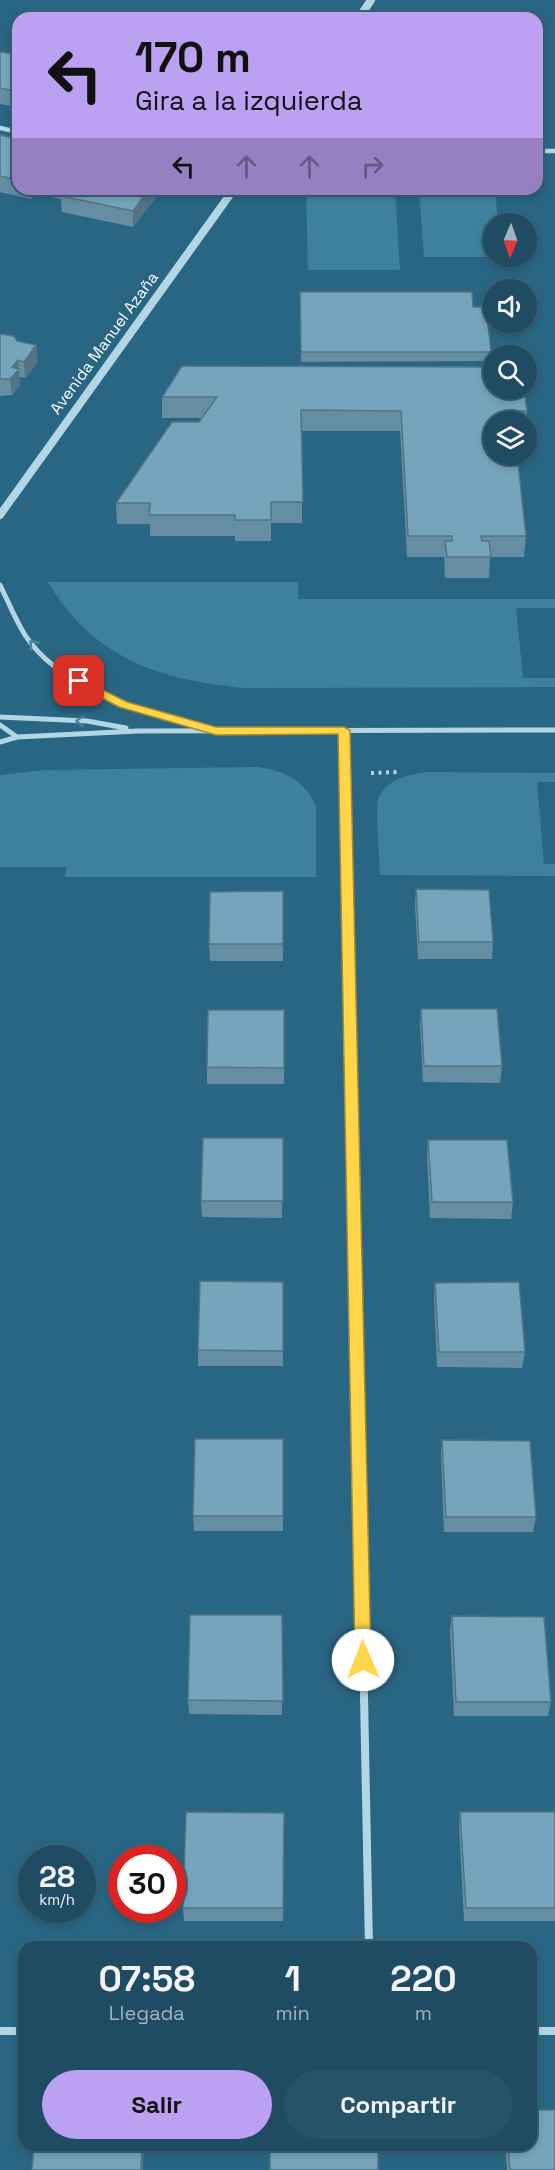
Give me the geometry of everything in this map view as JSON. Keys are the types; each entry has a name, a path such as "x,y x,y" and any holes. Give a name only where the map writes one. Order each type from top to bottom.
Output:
{"street":[{"name":"Avenida Manuel Azaña","path":"0,515 230,195"},
{"path":"0,585 26,636 50,661 79,681 123,704 216,731"},
{"path":"0,717 87,721 138,731"},
{"path":"0,725 18,737"},
{"path":"344,730 369,1941"},
{"path":"0,742 18,737 138,731 555,730"},
{"path":"0,2031 18,2031"},
{"path":"537,2031 555,2031"}],"shaded area":[{"path":"306,195 395,195 400,270 308,270"},
{"path":"419,195 496,195 497,213 483,213 483,257 424,257"},
{"path":"48,582 298,582 298,599 555,599 555,608 516,608 523,678 555,678 555,687 244,688 184,679 156,671 107,647 86,630 66,608"},
{"path":"258,767 293,778 306,790 316,806 316,877 65,877 66,867 0,867 0,775 45,770"},
{"path":"428,772 555,773 555,782 537,782 544,864 555,864 555,876 380,875 377,815 381,793 398,779"}],"building":[{"path":"0,52 12,54 12,91 0,88"},
{"path":"0,135 12,138 12,179 0,176"},
{"path":"62,195 145,195 133,211"},
{"path":"300,292 472,292 473,307 483,307 483,333 489,333 490,345 483,345 483,352 301,352"},
{"path":"0,334 14,336 17,341 36,345 24,362 18,360 12,367 19,369 10,379 0,379"},
{"path":"182,366 483,367 483,399 525,399 527,411 483,411 483,465 518,465 526,536 481,536 482,541 489,541 491,557 447,557 445,541 452,541 452,536 408,536 401,411 301,410 303,502 271,502 271,520 235,520 235,515 149,515 150,503 116,503 172,422 199,422 217,397 162,397"},
{"path":"416,889 489,890 493,942 419,942"},
{"path":"283,891 283,944 209,944 210,892"},
{"path":"421,1009 497,1009 502,1066 424,1066"},
{"path":"208,1010 284,1010 284,1068 207,1067"},
{"path":"203,1138 283,1138 283,1201 201,1201"},
{"path":"428,1140 507,1140 513,1202 432,1202"},
{"path":"200,1281 283,1282 283,1351 198,1350"},
{"path":"519,1282 525,1352 439,1352 435,1283"},
{"path":"195,1439 283,1439 283,1516 193,1516"},
{"path":"442,1440 530,1441 536,1517 446,1517"},
{"path":"190,1615 282,1615 283,1701 188,1700"},
{"path":"452,1616 544,1617 551,1702 456,1702"},
{"path":"186,1812 284,1813 283,1908 186,1908"},
{"path":"460,1812 555,1812 555,1908 466,1908"},
{"path":"537,2110 555,2110 555,2170 510,2170 508,2151 537,2151"},
{"path":"34,2151 142,2151 141,2170 32,2170"},
{"path":"270,2151 378,2151 378,2170 270,2170"}],"route":[{"path":"79,681 123,704 216,731 344,730 363,1660"}]}
